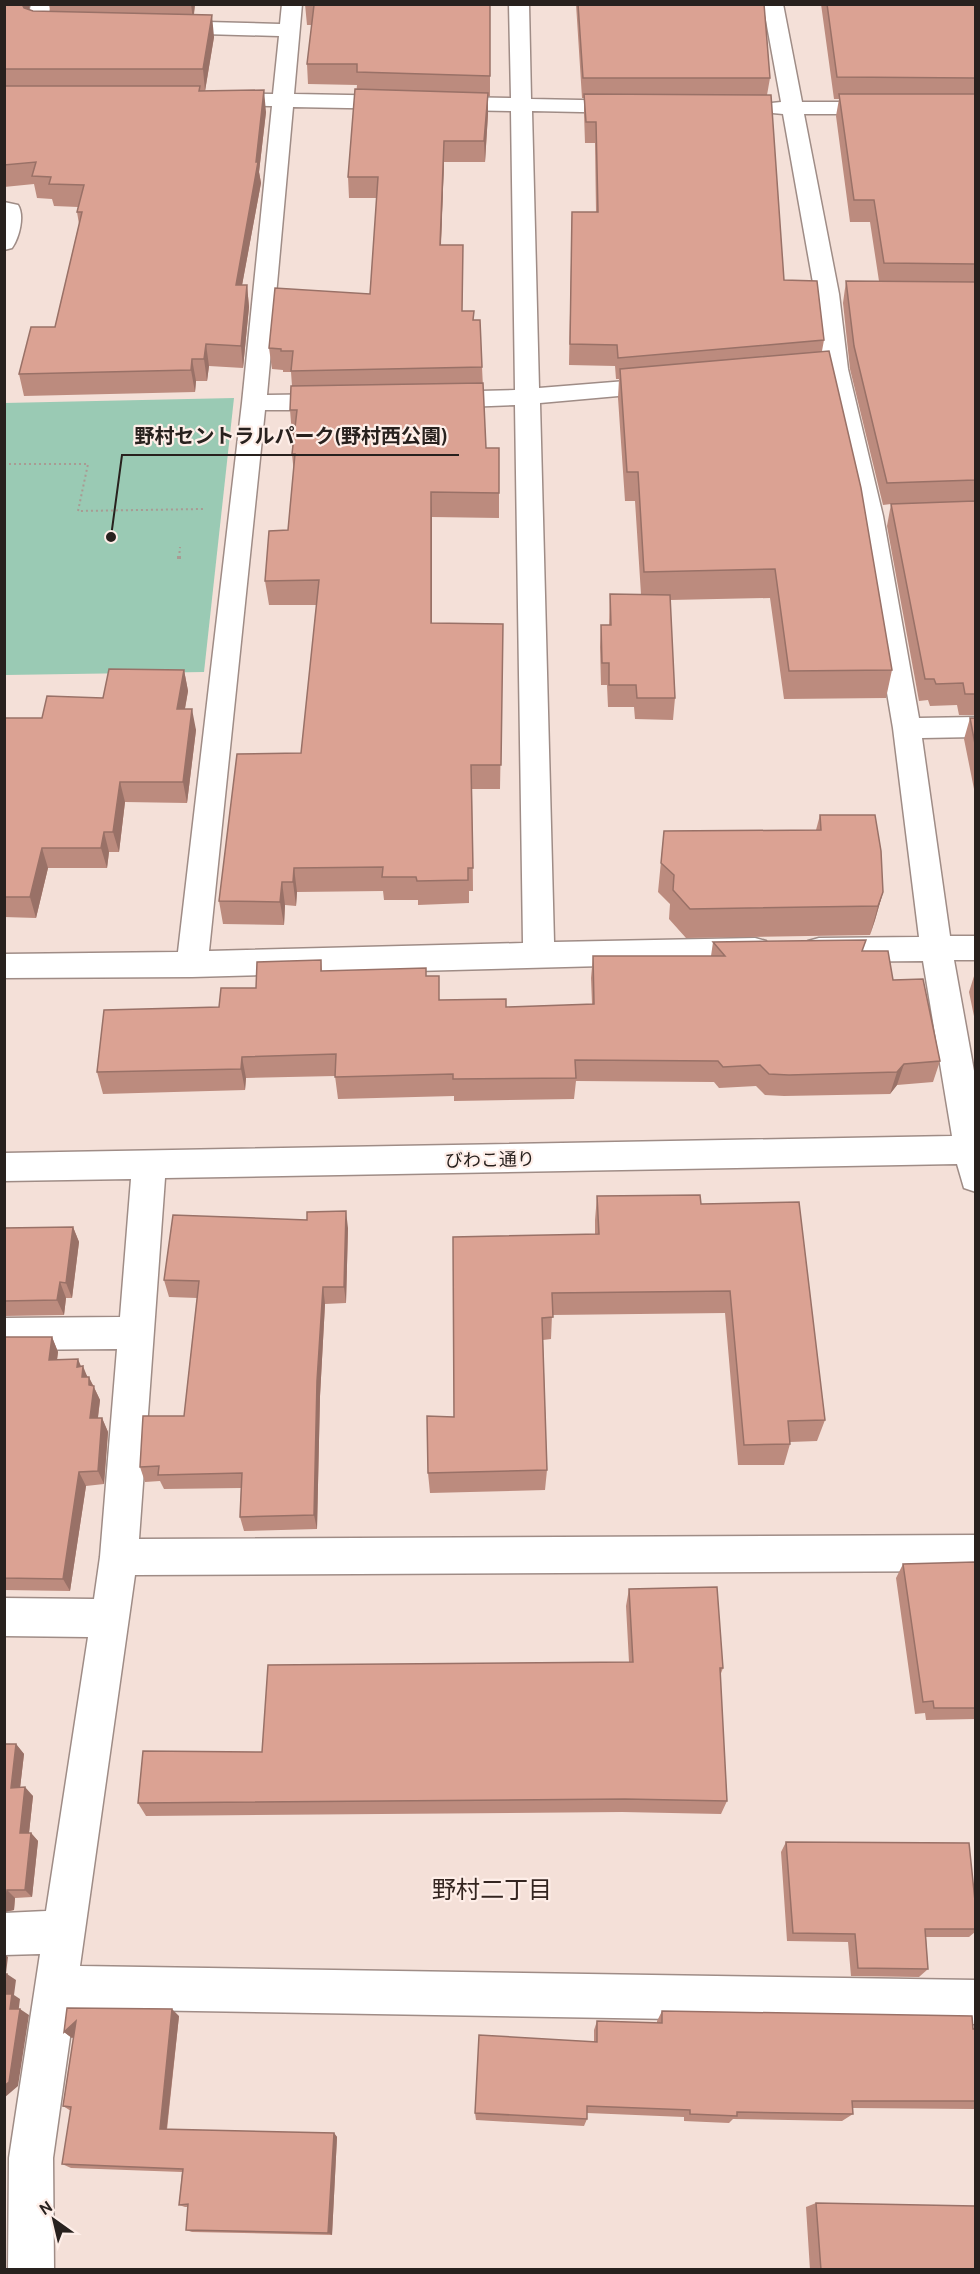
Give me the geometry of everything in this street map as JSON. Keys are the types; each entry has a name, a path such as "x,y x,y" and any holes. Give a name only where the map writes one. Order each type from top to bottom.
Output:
{"street":[{"path":"41,4 37,24 93,25"},
{"path":"192,965 255,403 292,4"},
{"path":"519,4 539,953"},
{"path":"773,4 790,109 838,294 824,370 882,515 936,948 974,1159"},
{"path":"149,26 290,30"},
{"path":"199,99 650,107"},
{"path":"744,108 906,108"},
{"path":"4,209 10,210 11,214 4,243"},
{"path":"416,400 526,397 681,383"},
{"path":"255,403 359,402"},
{"path":"908,728 975,727"},
{"path":"4,966 192,965 539,953 975,948"},
{"name":"びわこ通り","path":"4,1167 974,1159"},
{"path":"31,2270 18,2158 56,1987 111,1618 119,1557 149,1167"},
{"path":"4,1334 137,1333"},
{"path":"119,1557 975,1553"},
{"path":"4,1617 111,1618"},
{"path":"4,1934 63,1932"},
{"path":"56,1987 975,2002"}],"path":[{"path":"4,464 88,464 78,510 243,508"},
{"path":"179,560 180,548"}],"green space":[{"path":"234,398 204,672 5,675 4,403"}],"building":[{"path":"4,4 22,4 24,8 33,11 212,15 203,69 4,69"},
{"path":"305,4 490,4 490,76 357,72 357,64 307,64 314,5"},
{"path":"578,4 764,4 770,78 583,78"},
{"path":"827,4 975,4 975,78 837,77"},
{"path":"4,86 200,86 199,91 264,90 256,162 258,162 236,285 247,285 241,346 206,344 204,359 192,359 191,370 19,374 31,327 55,327 82,212 77,212 84,185 49,184 51,177 32,176 36,162 4,165"},
{"path":"355,89 488,93 484,141 444,141 440,245 463,245 462,311 474,311 473,320 480,320 482,367 291,371 293,351 269,348 275,288 370,294 378,177 348,177"},
{"path":"584,94 771,95 784,280 817,281 824,340 618,358 617,345 570,344 572,212 598,212 596,122 586,122"},
{"path":"839,94 975,94 975,264 884,263 874,200 854,200"},
{"path":"846,281 975,282 975,480 887,483 854,346"},
{"path":"829,351 861,488 892,670 789,671 775,569 644,572 638,472 627,472 620,369"},
{"path":"483,383 486,448 499,448 499,493 431,492 431,623 503,624 501,765 471,765 473,868 468,868 468,880 417,881 416,877 382,877 383,867 294,868 293,882 282,882 280,902 219,901 237,754 301,753 319,580 265,581 269,531 288,530 297,410 290,410 291,386"},
{"path":"975,501 975,694 965,694 963,683 936,684 934,679 925,679 891,504"},
{"path":"610,594 670,595 675,698 637,698 636,685 609,685 609,663 602,663 601,625 611,625"},
{"path":"109,669 184,670 177,709 192,709 183,782 120,782 113,832 104,832 101,848 42,848 30,897 4,897 4,718 42,718 47,696 103,698"},
{"path":"970,718 975,718 975,744"},
{"path":"820,815 875,815 881,851 883,892 878,906 690,909 673,890 674,875 661,863 664,831 821,830"},
{"path":"866,940 862,951 888,951 893,980 923,979 940,1061 904,1064 897,1072 789,1075 769,1074 760,1065 723,1067 718,1061 575,1060 576,1078 453,1079 453,1074 335,1077 336,1054 242,1057 241,1069 97,1072 104,1010 219,1007 221,988 256,988 257,962 321,960 321,971 426,968 426,976 439,976 439,1000 506,999 506,1007 594,1004 593,956 725,956 713,942"},
{"path":"700,1195 701,1204 799,1202 825,1420 788,1421 790,1444 744,1445 730,1291 552,1293 553,1317 542,1318 547,1470 428,1473 427,1416 454,1417 453,1237 599,1234 597,1196"},
{"path":"346,1211 344,1287 323,1287 317,1381 314,1515 240,1517 242,1473 158,1475 159,1466 140,1467 143,1416 184,1416 199,1281 164,1280 173,1215 307,1220 307,1212"},
{"path":"73,1227 66,1283 60,1282 57,1300 4,1301 4,1228"},
{"path":"4,1337 52,1337 49,1360 78,1359 77,1367 83,1366 82,1377 89,1377 89,1385 94,1386 90,1418 102,1418 98,1471 79,1472 63,1579 4,1578"},
{"path":"975,1562 975,1708 934,1708 933,1701 923,1702 903,1564"},
{"path":"717,1587 723,1668 720,1668 727,1801 625,1799 138,1803 143,1751 262,1752 268,1665 633,1662 629,1589"},
{"path":"4,1744 16,1744 11,1788 25,1787 20,1833 31,1833 25,1890 7,1890 6,1903 4,1903"},
{"path":"786,1842 969,1843 975,1901 975,1929 925,1929 928,1969 858,1968 855,1934 793,1933"},
{"path":"4,1974 7,1974 4,1994"},
{"path":"4,1994 12,1994 10,2009 20,2009 9,2082 4,2086"},
{"path":"67,2008 172,2009 160,2129 334,2133 328,2233 186,2230 188,2204 179,2205 183,2169 62,2164 71,2107 63,2106 76,2021 64,2032"},
{"path":"662,2011 972,2016 973,2029 975,2029 975,2101 852,2101 853,2114 737,2112 737,2116 690,2114 690,2110 587,2106 587,2119 475,2113 479,2035 597,2042 597,2021 662,2023"},
{"path":"816,2203 975,2206 975,2270 821,2270"}],"place":[{"name":"野村セントラルパーク(野村西公園)","path":"111,537"}],"district":[{"name":"野村二丁目","path":"492,1890"}]}
